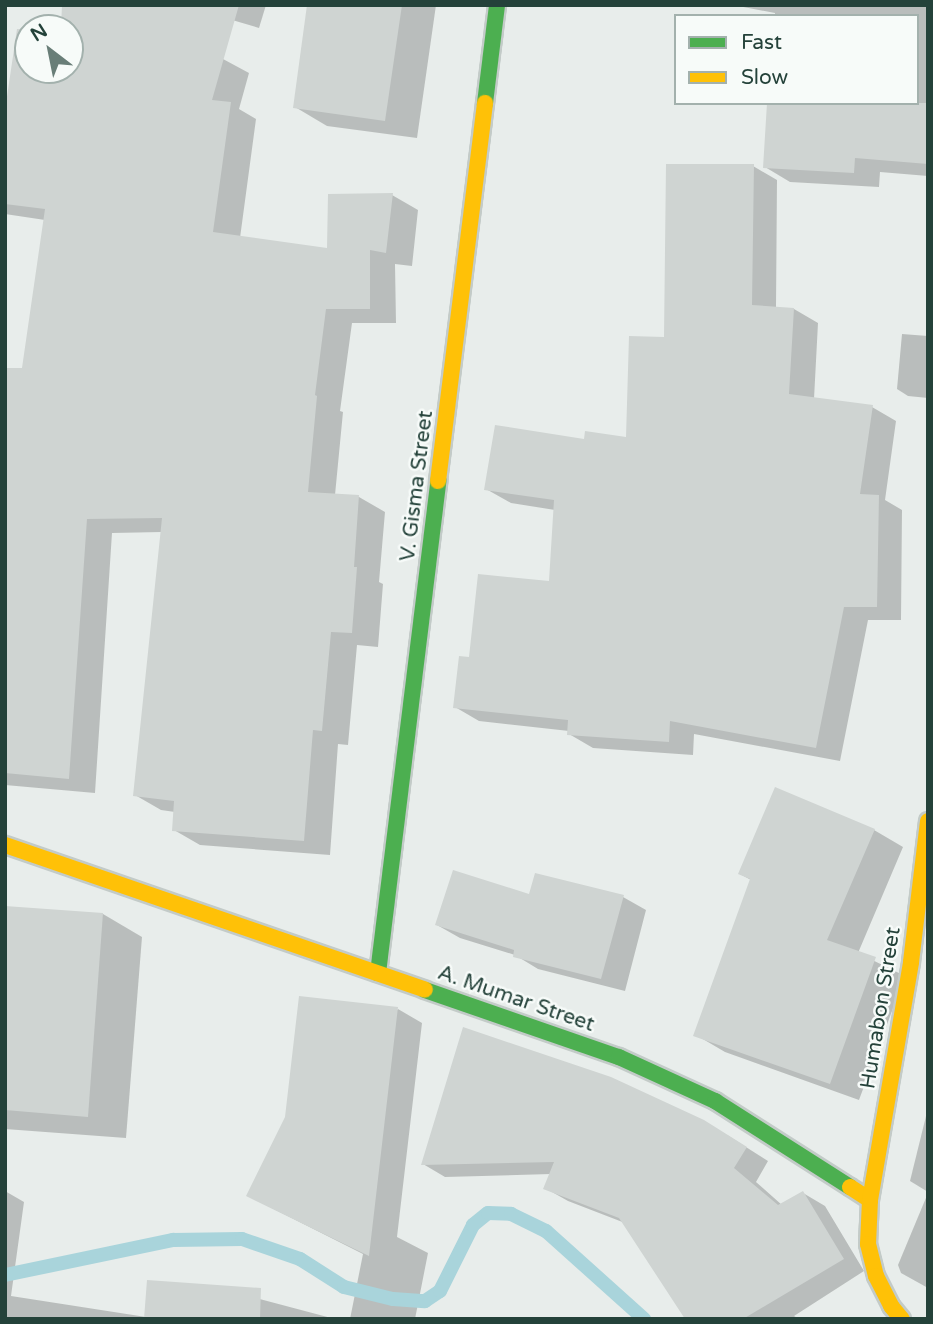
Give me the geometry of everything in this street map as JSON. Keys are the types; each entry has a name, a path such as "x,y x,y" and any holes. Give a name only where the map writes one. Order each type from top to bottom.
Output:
{"street":[{"name":"V. Gisma Street","path":"378,973 497,5"},
{"name":"Humabon Street","path":"870,1200 911,962 928,821"},
{"name":"A. Mumar Street","path":"5,845 619,1057 715,1101 870,1200"},
{"path":"870,1200 868,1244 876,1276 891,1306 902,1319"}],"building":[{"path":"62,5 239,5 212,100 231,102 213,232 327,248 328,194 393,193 386,253 370,250 370,309 326,309 315,395 308,492 359,495 354,567 357,567 352,633 331,632 322,731 313,730 304,841 172,831 174,801 133,796 162,518 87,519 69,779 5,773 5,368 22,368 45,209 5,204 5,110 14,49 14,84 84,84 84,14 62,14"},
{"path":"307,5 402,5 385,121 293,108"},
{"path":"928,103 928,164 855,158 854,173 763,168 767,105"},
{"path":"666,164 754,164 752,305 794,308 789,394 873,405 860,494 879,495 877,607 844,607 816,748 670,721 669,742 567,735 568,720 453,708 459,656 469,657 478,574 549,581 554,500 484,490 495,425 584,439 585,431 626,437 629,336 664,337"},
{"path":"775,787 875,829 827,940 876,957 830,1084 693,1036 750,879 738,874"},
{"path":"453,870 529,894 535,873 624,895 601,979 513,957 514,950 435,925"},
{"path":"5,906 103,913 88,1117 5,1110"},
{"path":"299,996 398,1007 369,1256 246,1196 285,1117"},
{"path":"463,1027 611,1077 704,1120 747,1147 734,1168 778,1205 803,1191 844,1259 743,1319 685,1319 619,1218 543,1189 554,1162 421,1165"},
{"path":"147,1280 261,1288 260,1319 144,1319"}],"waterway":[{"path":"5,1275 173,1240 242,1239 300,1259 344,1287 393,1299 425,1301 440,1291 473,1225 488,1213 511,1214 546,1231 644,1319"}],"traffic: fast":[{"path":"485,103 497,5"},
{"path":"378,973 438,481"},
{"path":"425,990 619,1057 715,1101 850,1187"}],"traffic: slow":[{"path":"438,481 485,103"},
{"path":"870,1200 911,962 928,821"},
{"path":"5,845 425,990"},
{"path":"850,1187 870,1200 868,1244 876,1276 891,1306 902,1319"}]}
